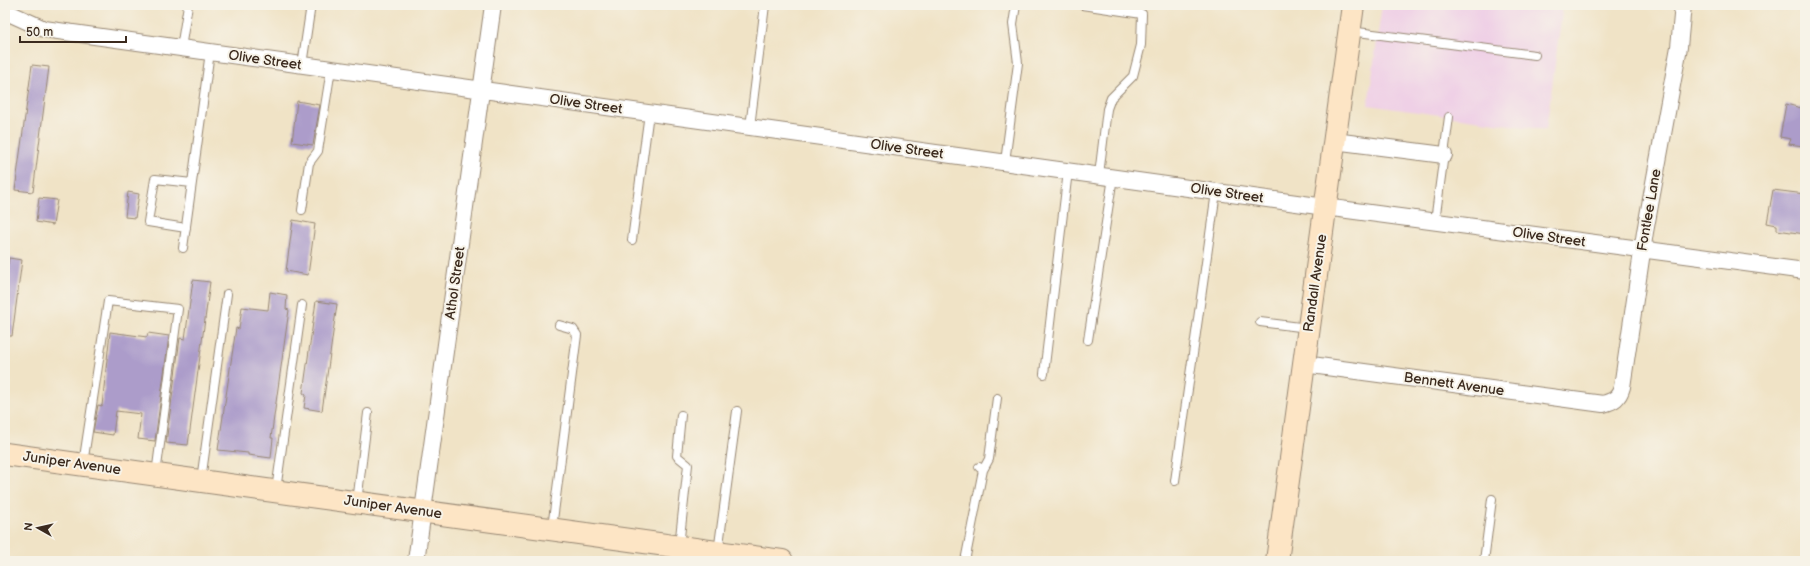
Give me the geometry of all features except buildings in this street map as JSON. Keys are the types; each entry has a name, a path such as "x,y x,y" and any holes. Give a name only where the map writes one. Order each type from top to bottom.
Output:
{"street":[{"name":"Athol Street","path":"416,561 493,5"},
{"name":"Randall Avenue","path":"1277,561 1353,5"},
{"name":"Fontlee Lane","path":"1603,404 1616,400 1622,387 1642,249 1679,47 1683,5"},
{"name":"Olive Street","path":"8,15 44,29 1216,192 1805,271"},
{"path":"1334,141 1444,155"},
{"name":"Bennett Avenue","path":"1304,364 1603,404"},
{"name":"Juniper Avenue","path":"5,454 782,561"}],"lane":[{"path":"181,48 188,5"},
{"path":"302,65 310,5"},
{"path":"750,127 765,5"},
{"path":"1005,162 1018,63 1012,24 1016,5"},
{"path":"1082,5 1142,14 1141,45 1133,76 1110,98 1106,109 1106,176 1088,340"},
{"path":"1349,31 1535,56"},
{"path":"183,248 210,52"},
{"path":"302,210 309,163 318,151 331,69"},
{"path":"632,240 650,113"},
{"path":"1435,221 1449,117"},
{"path":"1044,374 1068,171"},
{"path":"186,228 148,222 154,179 192,183"},
{"path":"1175,481 1216,192"},
{"path":"201,481 227,294"},
{"path":"83,465 108,301 178,309 156,475"},
{"path":"276,491 302,305"},
{"path":"1260,322 1309,328"},
{"path":"552,529 577,335 573,329 559,326"},
{"path":"966,561 981,469 989,459 997,398"},
{"path":"718,552 736,411"},
{"path":"357,502 368,413"},
{"path":"678,547 688,465 677,456 681,415"},
{"path":"1484,561 1492,499"}],"shaded area":[{"path":"1382,5 1563,5 1546,130 1368,105"}]}
